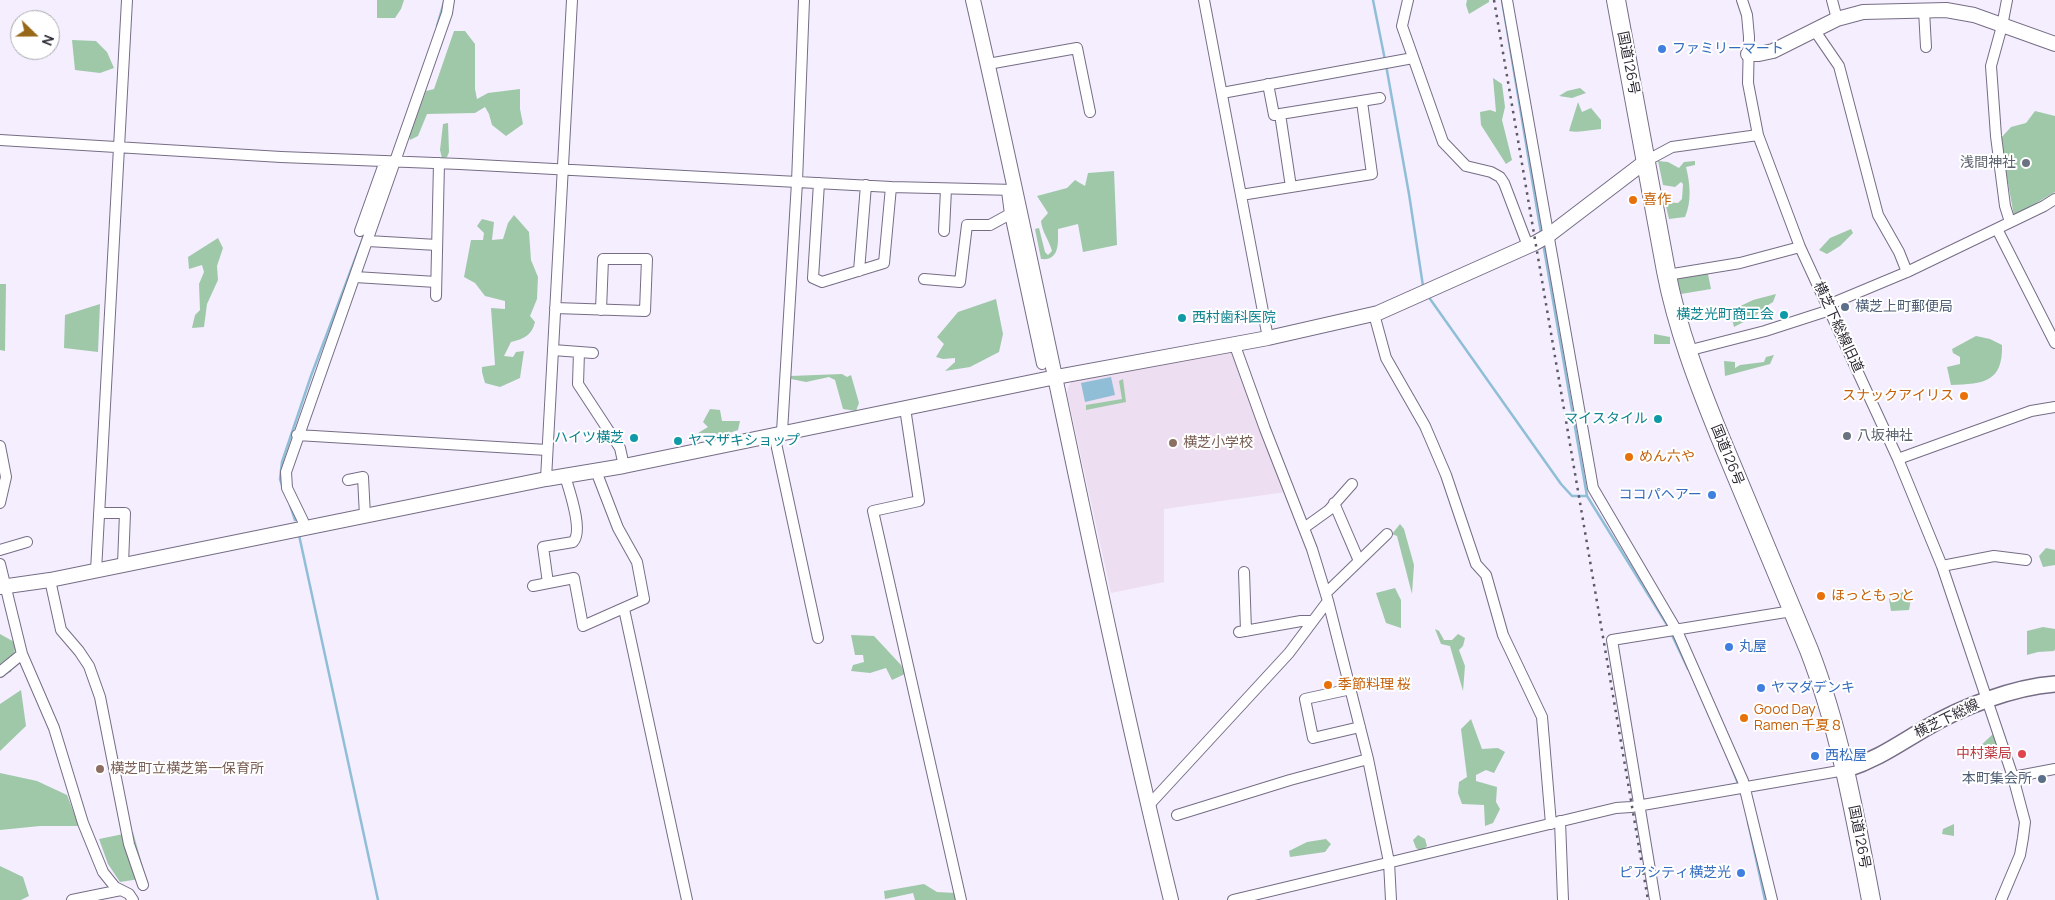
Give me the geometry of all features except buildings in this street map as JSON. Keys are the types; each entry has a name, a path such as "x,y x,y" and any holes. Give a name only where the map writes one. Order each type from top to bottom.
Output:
{"highway":[{"name":"国道126号","path":"1616,0 1667,275 1687,351 1702,393 1822,688 1845,770 1871,900"}],"main road":[{"name":"横芝下総線","path":"1845,770 1884,754 1956,712 1987,700 2055,684"}],"street":[{"path":"96,570 127,0"},
{"path":"360,231 390,161 447,13 449,0"},
{"path":"546,479 572,0"},
{"path":"804,0 796,182 778,433 818,638"},
{"path":"973,0 988,64 1011,190 1056,377 1148,806 1171,900"},
{"path":"1204,0 1268,338"},
{"path":"1408,0 1402,26 1443,142 1466,166 1491,172 1500,177 1541,240"},
{"path":"1508,0 1541,240 1593,488 1677,631 1742,787 1772,900"},
{"name":"横芝下総線旧道","path":"1742,0 1747,15 1748,83 1758,135 1800,247 1898,459 1942,566 2014,777 2025,822 2024,838 2020,855 2002,900"},
{"path":"1832,0 1837,19"},
{"path":"2007,0 1991,66 1996,136 2005,206 2010,222"},
{"path":"1748,54 1773,51 1837,19 1863,12 1924,10 1946,10 1974,15 2055,44"},
{"path":"1924,10 1926,47"},
{"path":"1815,31 1839,66 1878,215 1899,252 1907,272"},
{"path":"988,64 1077,48 1090,112"},
{"path":"1222,92 1413,58"},
{"path":"1268,84 1274,114 1380,98"},
{"path":"1241,196 1291,186 1372,174 1362,102"},
{"path":"1280,114 1291,186"},
{"path":"3,587 50,580 546,479 624,466 1056,377 1268,338 1374,314 1541,240 1646,161 1672,147 1758,135"},
{"path":"0,140 281,157 562,169 891,187 1011,190"},
{"path":"304,529 303,521 287,488 285,479 297,435 368,241 390,161"},
{"path":"436,296 439,163"},
{"path":"819,183 812,278 822,282 884,263 891,187"},
{"path":"859,271 866,185"},
{"path":"944,231 946,189"},
{"path":"1011,190 1010,214 1042,364"},
{"path":"1687,351 1765,331 1829,307 1997,229 2055,199"},
{"path":"924,279 960,282 967,225 990,225 1010,214"},
{"path":"1997,229 2055,343"},
{"path":"368,241 437,245"},
{"path":"1667,275 1740,263 1800,247"},
{"path":"556,308 601,310 645,311 647,259 603,259 601,310"},
{"path":"355,277 436,282"},
{"path":"1374,314 1386,358 1425,426 1446,475 1476,564 1486,575 1503,635 1542,717 1563,900"},
{"path":"1234,343 1304,528 1327,597 1368,759 1389,862 1391,900"},
{"path":"553,350 593,353"},
{"path":"580,352 578,384 620,448 624,466"},
{"path":"1898,459 2031,411 2055,407"},
{"path":"905,408 919,501 873,511 960,900"},
{"path":"297,435 547,450"},
{"path":"0,446 6,477 0,502"},
{"path":"533,586 574,578 583,626 624,609 644,598 637,562 618,528 596,470"},
{"path":"548,583 543,547 573,542 577,534 577,523 565,476"},
{"path":"348,480 363,477 365,516"},
{"path":"1304,528 1329,510 1352,484"},
{"path":"1334,503 1359,560"},
{"path":"99,513 125,513 123,564"},
{"path":"1148,806 1289,653 1312,622 1327,597 1359,560 1387,534"},
{"path":"0,550 27,542"},
{"path":"1942,566 1994,556 2026,560"},
{"path":"0,564 3,587 22,654 54,728 83,823 103,872 115,887 129,894 133,900"},
{"path":"1244,572 1243,632 1301,621 1312,622"},
{"path":"50,580 61,630 79,651 96,681 129,844 143,885"},
{"path":"624,609 687,900"},
{"path":"1655,900 1612,640 1792,612"},
{"path":"0,672 22,654"},
{"path":"1351,689 1305,699 1313,738 1360,727"},
{"path":"1177,815 1290,780 1368,759"},
{"path":"2014,777 2055,769"},
{"path":"1233,900 1616,808 1640,806 1845,770"},
{"path":"72,900 121,890"}],"shaded area":[{"name":"横芝小学校","path":"1232,351 1286,492 1164,509 1164,582 1111,593 1067,393 1071,382 1084,376"}],"green space":[{"path":"377,0 404,0 395,18 377,18"},
{"path":"1467,0 1489,0 1489,2 1469,14 1466,5"},
{"path":"454,31 465,31 475,44 475,89 477,99 488,93 520,89 520,109 523,124 506,136 492,125 485,107 475,113 427,114 418,136 410,140 409,135 426,91 434,89"},
{"path":"72,40 96,41 107,52 114,68 100,73 75,70"},
{"path":"1493,78 1502,84 1505,107 1502,120 1512,160 1506,164 1481,125 1480,112 1490,110 1496,112"},
{"path":"1580,88 1586,93 1572,98 1559,96 1567,91"},
{"path":"1578,102 1582,112 1591,108 1601,120 1601,129 1581,132 1569,131"},
{"path":"2035,111 2055,116 2055,192 2014,216 2000,139 2011,127 2026,123"},
{"path":"448,123 449,152 447,157 442,158 440,150 443,124"},
{"path":"1658,161 1668,162 1679,168 1684,162 1695,161 1695,165 1686,167 1690,192 1689,205 1685,217 1669,219 1665,202 1678,203 1682,199 1683,184 1681,182 1675,187 1663,185"},
{"path":"1114,171 1117,245 1083,252 1078,224 1058,229 1058,245 1055,254 1047,259 1041,259 1035,229 1039,228 1045,252 1048,255 1052,251 1041,221 1048,213 1037,196 1067,188 1075,180 1085,186 1088,173"},
{"path":"514,215 529,232 531,260 538,277 537,299 530,316 535,322 532,330 524,338 511,342 504,356 513,357 516,352 524,351 520,378 500,387 485,383 482,367 495,365 491,308 505,309 505,301 485,296 475,283 464,277 471,240 483,240 484,233 477,226 482,219 494,222 492,240 503,239 508,223"},
{"path":"1851,229 1853,233 1840,246 1827,254 1819,250 1830,238"},
{"path":"218,238 223,248 217,266 218,280 207,304 204,327 192,328 195,315 200,310 199,284 204,272 202,265 189,269 188,257"},
{"path":"1708,274 1711,289 1681,294 1677,278"},
{"path":"0,284 6,284 5,351 0,350"},
{"path":"1776,294 1773,302 1755,316 1734,327 1730,311 1753,300"},
{"path":"996,299 1003,334 999,352 970,367 945,371 955,362 955,358 943,359 936,357 944,344 937,337 958,312"},
{"path":"100,304 98,352 64,348 65,315"},
{"path":"1654,334 1670,337 1670,344 1654,344"},
{"path":"1976,336 1990,339 2002,345 1999,367 1995,374 1982,382 1951,385 1947,367 1960,364 1960,357 1953,353 1952,349"},
{"path":"1774,355 1770,364 1725,376 1724,361 1735,362 1735,368 1740,365 1764,362 1766,357"},
{"path":"842,374 847,377 851,375 859,403 856,411 843,409 835,380 829,377 806,382 791,379 790,376"},
{"path":"1123,379 1126,402 1086,410 1086,405 1122,399 1119,381"},
{"path":"710,409 720,410 722,421 740,421 738,430 720,436 715,433 698,433 708,427 703,422"},
{"path":"1400,524 1404,529 1414,565 1412,594 1397,536 1392,534"},
{"path":"2046,548 2055,550 2055,565 2043,567 2039,556"},
{"path":"1395,588 1401,600 1401,628 1386,623 1376,593"},
{"path":"1903,592 1911,599 1909,610 1891,611 1889,599"},
{"path":"2043,627 2055,629 2054,651 2027,655 2027,631"},
{"path":"1435,629 1439,631 1444,640 1452,640 1458,634 1465,638 1463,646 1459,650 1465,666 1463,691 1450,646 1441,644"},
{"path":"0,634 16,643 11,672 0,675"},
{"path":"851,635 874,636 901,665 905,674 892,680 886,668 870,673 851,671 853,665 864,662 863,655 855,655"},
{"path":"21,690 26,726 0,751 0,704"},
{"path":"1471,719 1482,749 1498,748 1505,752 1494,773 1486,770 1476,775 1476,781 1497,787 1496,802 1500,809 1493,823 1485,826 1484,805 1462,804 1458,793 1459,782 1467,777 1461,729"},
{"path":"1993,734 1998,743 1979,758 1977,749"},
{"path":"0,773 37,781 67,795 79,826 40,826 0,830"},
{"path":"1954,824 1954,836 1942,834 1943,829"},
{"path":"133,832 146,878 120,882 108,864 99,839"},
{"path":"1418,835 1425,839 1427,846 1421,851 1416,848 1413,840"},
{"path":"1326,839 1331,844 1325,852 1290,857 1289,851 1307,842"},
{"path":"0,866 23,877 29,896 21,900 0,900"},
{"path":"924,884 937,892 956,893 956,900 915,900 913,893 885,899 884,891"}],"water":[{"path":"1111,377 1115,395 1085,402 1081,383"}],"waterway":[{"path":"1373,0 1385,60"},
{"path":"1502,0 1541,233"},
{"path":"437,26 444,2"},
{"path":"1386,65 1423,286"},
{"path":"283,488 280,479 282,462 311,376 363,238"},
{"path":"1543,243 1587,496 1669,628"},
{"path":"1428,296 1561,484 1572,496 1587,496"},
{"path":"290,505 295,520"},
{"path":"299,535 378,900"},
{"path":"1671,633 1688,669"},
{"path":"1730,763 1739,786"},
{"path":"1748,822 1765,900"}],"railway":[{"path":"1494,0 1648,900"}],"place":[{"name":"ファミリーマート","path":"1662,49"},
{"name":"浅間神社","path":"2026,163"},
{"name":"喜作","path":"1633,200"},
{"name":"横芝上町郵便局","path":"1845,307"},
{"name":"横芝光町商工会","path":"1784,315"},
{"name":"西村歯科医院","path":"1182,318"},
{"name":"スナックアイリス","path":"1964,396"},
{"name":"マイスタイル","path":"1658,419"},
{"name":"八坂神社","path":"1847,436"},
{"name":"ハイツ横芝","path":"634,438"},
{"name":"ヤマザキショップ","path":"678,441"},
{"name":"横芝小学校","path":"1173,443"},
{"name":"めん六や","path":"1629,457"},
{"name":"ココパヘアー","path":"1712,495"},
{"name":"ほっともっと","path":"1821,596"},
{"name":"丸屋","path":"1729,647"},
{"name":"季節料理 桜","path":"1328,685"},
{"name":"ヤマダデンキ","path":"1761,688"},
{"name":"Good Day Ramen 千夏８","path":"1744,718"},
{"name":"中村薬局","path":"2022,754"},
{"name":"西松屋","path":"1815,756"},
{"name":"横芝町立横芝第一保育所","path":"100,769"},
{"name":"本町集会所","path":"2042,779"},
{"name":"ピアシティ横芝光","path":"1741,873"}]}
